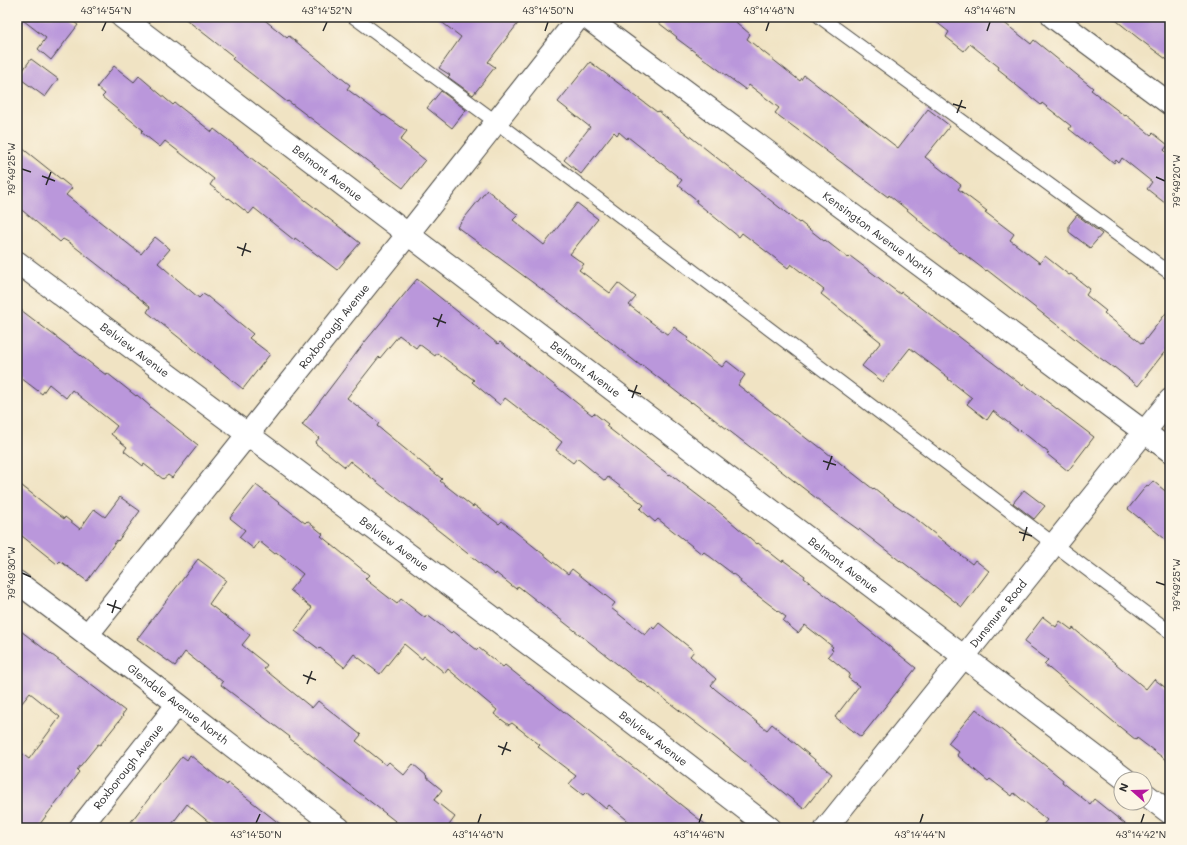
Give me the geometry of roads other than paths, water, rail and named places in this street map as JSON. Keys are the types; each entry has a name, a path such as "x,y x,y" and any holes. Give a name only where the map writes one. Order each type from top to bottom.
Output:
{"street":[{"name":"Belmont Avenue","path":"122,17 1115,771"},
{"name":"Roxborough Avenue","path":"88,634 408,234 579,17"},
{"name":"Kensington Avenue North","path":"586,17 1170,450"},
{"path":"1053,17 1170,104"},
{"name":"Belview Avenue","path":"17,262 610,705 770,828"},
{"name":"Dunsmure Road","path":"826,828 1170,400"},
{"name":"Glendale Avenue North","path":"17,582 88,634 177,705 339,828"},
{"name":"Roxborough Avenue","path":"80,828 177,705"},
{"path":"1153,800 1170,813"}],"lane":[{"path":"354,17 496,122 1170,632"},
{"path":"820,17 1170,273"}]}
